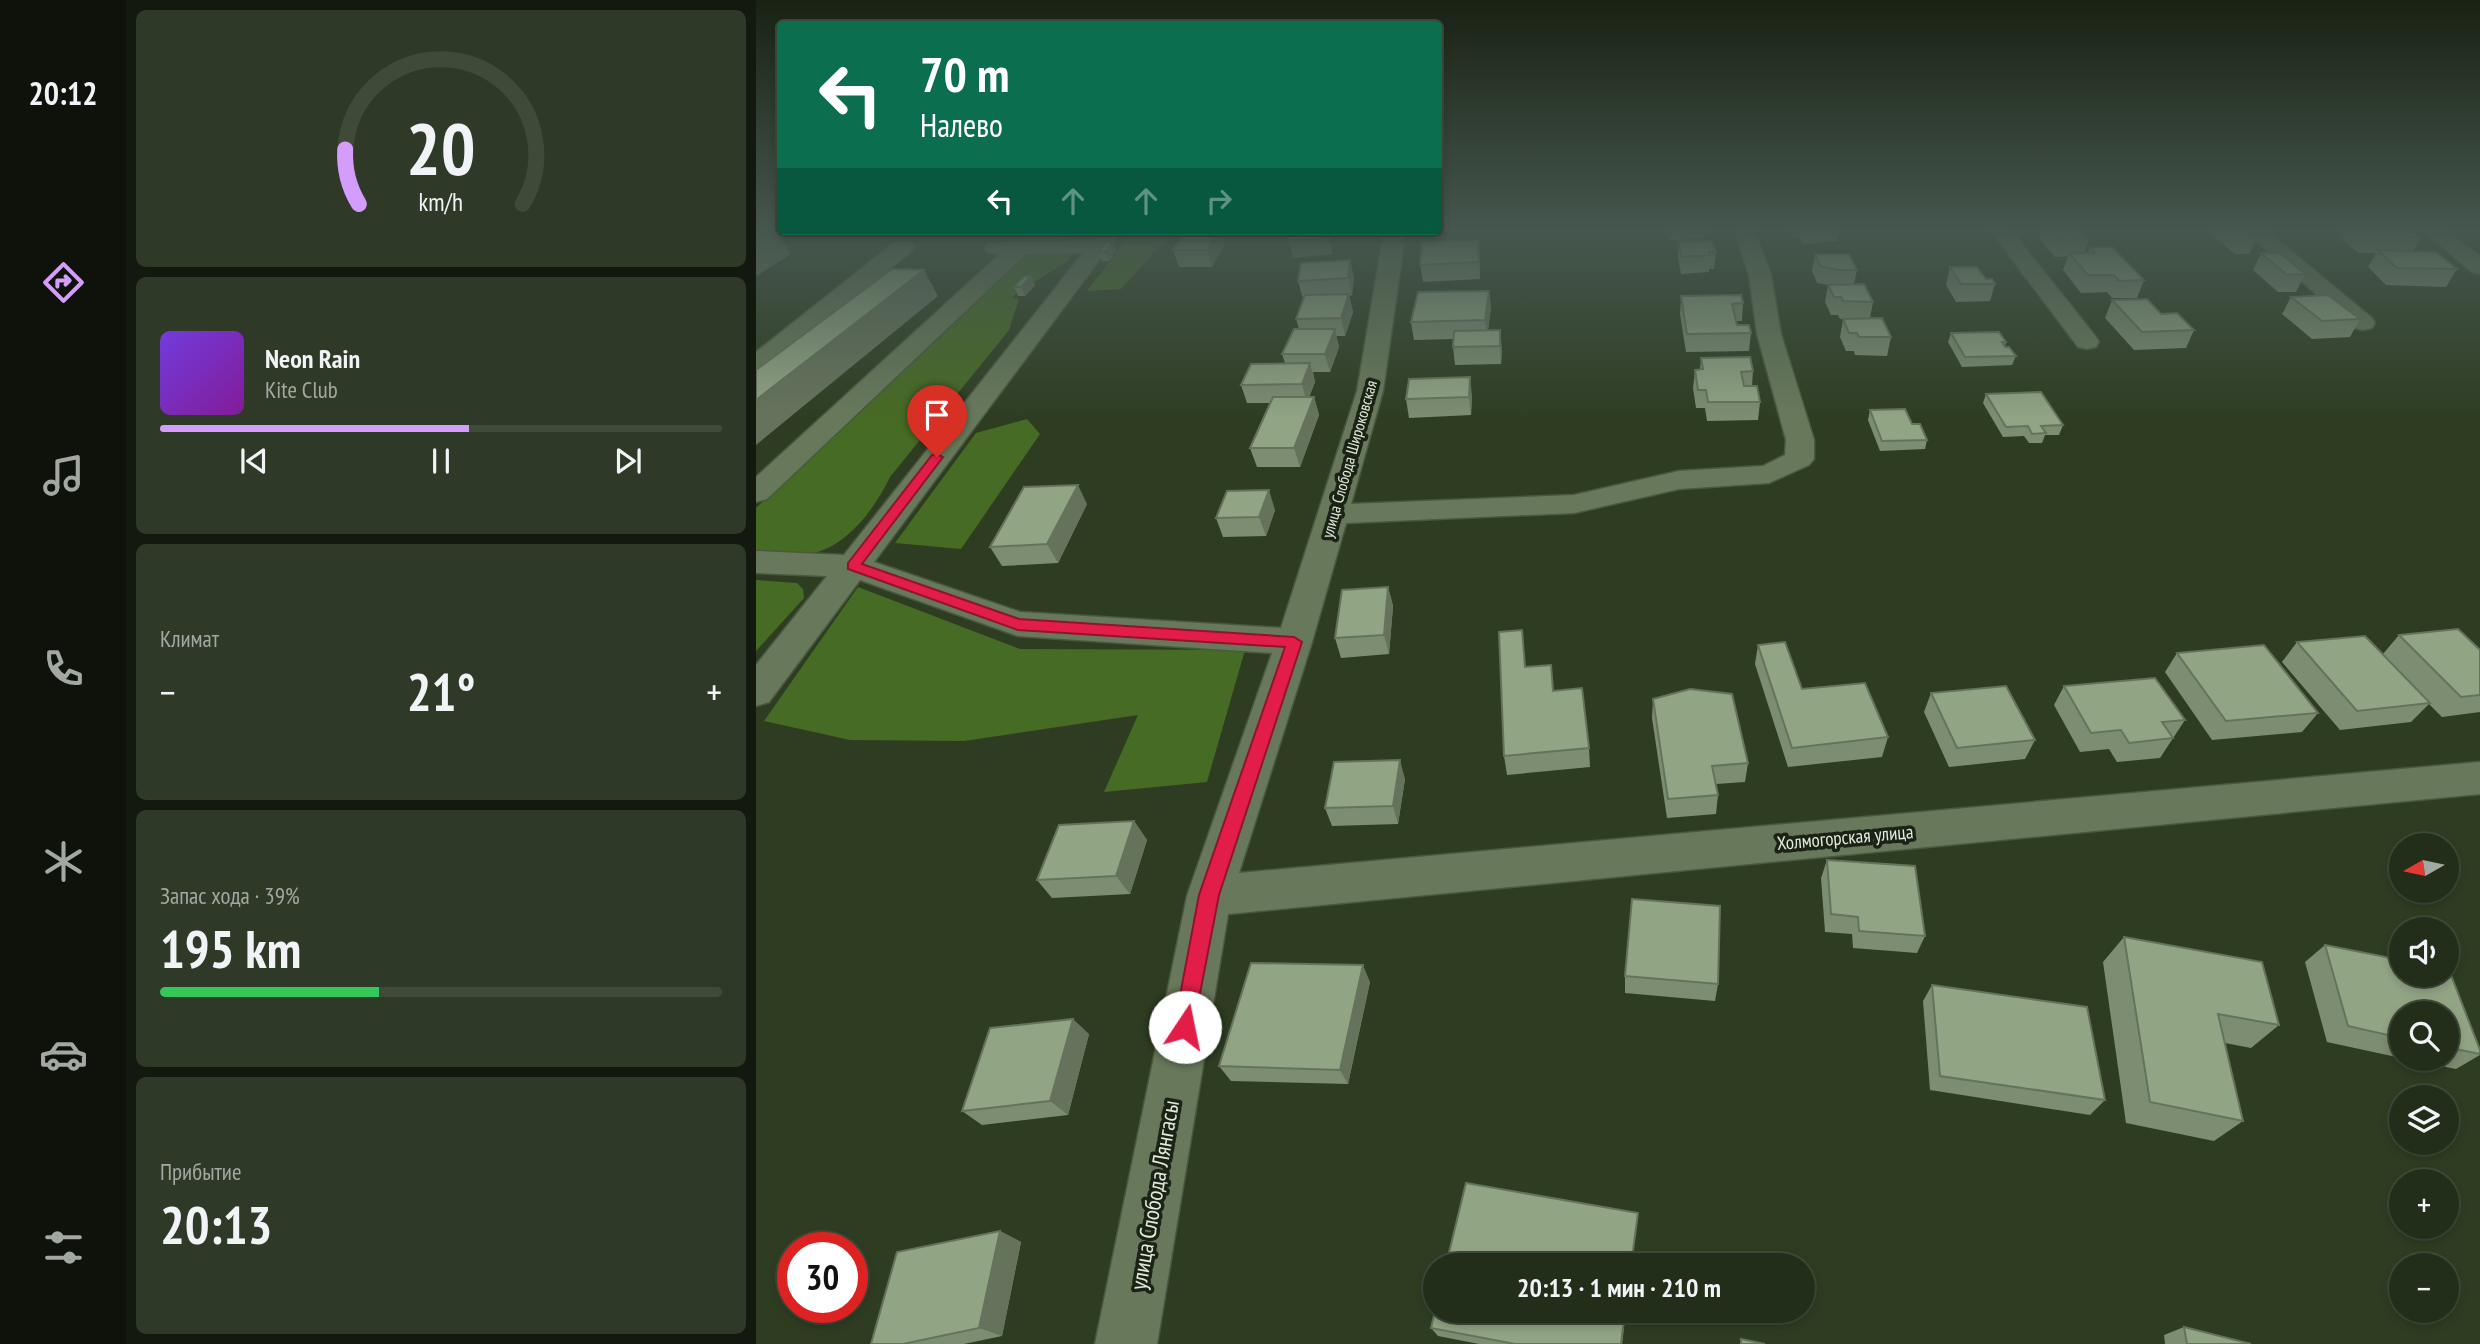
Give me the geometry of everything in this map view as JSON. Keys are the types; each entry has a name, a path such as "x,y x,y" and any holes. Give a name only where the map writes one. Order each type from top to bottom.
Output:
{"street":[{"path":"756,365 847,293"},
{"path":"756,493 972,293"},
{"path":"756,692 1063,293"},
{"name":"улица Слобода Широковская","path":"1294,642 1370,391 1385,293"},
{"path":"1333,514 1574,504 1679,480 1769,474 1799,459 1800,440 1769,334 1763,293"},
{"path":"2049,293 2087,342"},
{"path":"2328,293 2363,323"},
{"path":"756,562 853,566 1018,624 1294,642"},
{"name":"улица Слобода Лянгасы","path":"1126,1344 1209,895 1294,642"},
{"name":"Холмогорская улица","path":"1209,895 2480,778"}],"green space":[{"path":"982,293 1017,293 1012,298 1019,299 1009,330 890,477 868,513 848,534 837,543 811,554 756,554 756,508"},
{"path":"1027,419 1040,434 961,549 895,543 976,433"},
{"path":"756,580 797,583 803,589 804,598 756,651"},
{"path":"858,587 1020,649 1245,650 1207,782 1104,792 1138,715 964,741 850,740 764,721"}],"building":[{"path":"860,293 895,293 756,400 756,370"},
{"path":"1418,293 1489,293 1485,320 1411,322"},
{"path":"1832,293 1868,293 1873,302 1843,301 1841,297 1834,297"},
{"path":"1349,294 1341,318 1296,319 1305,295"},
{"path":"1741,295 1743,303 1732,304 1737,325 1749,325 1751,333 1687,334 1681,296"},
{"path":"2328,295 2360,319 2322,321 2291,297"},
{"path":"2147,299 2161,314 2177,313 2194,330 2142,332 2112,300"},
{"path":"1882,318 1891,337 1859,337 1857,333 1849,333 1843,319"},
{"path":"1294,329 1335,329 1325,354 1282,354"},
{"path":"1500,330 1500,346 1453,347 1454,331"},
{"path":"1999,332 2006,342 2002,342 2005,347 2009,347 2016,356 1965,357 1951,333"},
{"path":"1750,357 1753,371 1741,372 1744,386 1757,386 1760,402 1708,402 1706,390 1698,390 1695,370 1703,369 1701,358"},
{"path":"1310,363 1302,384 1241,385 1251,364"},
{"path":"1470,377 1469,397 1406,399 1409,379"},
{"path":"2041,392 2063,425 2041,426 2046,433 2032,434 2028,426 2006,427 1986,394"},
{"path":"1273,397 1314,397 1294,448 1250,448"},
{"path":"1905,409 1912,424 1920,424 1927,440 1882,441 1870,410"},
{"path":"1078,485 1047,544 990,547 1024,487"},
{"path":"1269,490 1259,517 1216,518 1227,491"},
{"path":"1388,587 1384,635 1335,638 1342,590"},
{"path":"2458,629 2480,650 2480,695 2461,697 2399,635"},
{"path":"1522,630 1525,667 1551,665 1553,691 1582,688 1589,748 1504,756 1499,632"},
{"path":"2365,636 2430,703 2357,711 2297,642"},
{"path":"1785,642 1802,689 1865,683 1888,737 1792,748 1758,645"},
{"path":"2264,645 2318,713 2226,721 2177,653"},
{"path":"2155,678 2185,720 2162,722 2173,738 2129,743 2121,730 2091,733 2064,686"},
{"path":"2006,686 2035,740 1957,748 1931,693"},
{"path":"1690,689 1732,694 1748,763 1712,766 1718,795 1668,799 1653,699"},
{"path":"1400,760 1393,806 1325,808 1334,762"},
{"path":"1134,821 1116,876 1037,880 1059,825"},
{"path":"1827,860 1915,866 1925,936 1859,931 1858,917 1831,914"},
{"path":"1632,899 1720,906 1718,984 1625,976"},
{"path":"2124,937 2262,962 2279,1025 2218,1014 2243,1121 2150,1102"},
{"path":"2325,945 2389,958 2389,987 2456,987 2480,1054 2459,1050 2459,1001 2389,1001 2389,1035 2348,1026"},
{"path":"1251,963 1363,965 1340,1070 1219,1066"},
{"path":"1932,985 2087,1007 2105,1100 1940,1076"},
{"path":"1073,1019 1050,1101 962,1111 990,1028"},
{"path":"1466,1183 1638,1213 1633,1253 1449,1253"},
{"path":"1000,1231 979,1328 903,1344 871,1344 897,1252"},
{"path":"1432,1323 1624,1323 1621,1344 1515,1344 1431,1328"},
{"path":"2184,1327 2251,1344 2187,1344"},
{"path":"1741,1339 1765,1344 1741,1344"}],"route":[{"path":"937,457 853,566 1018,624 1294,642 1209,895 1185,1027"}]}
